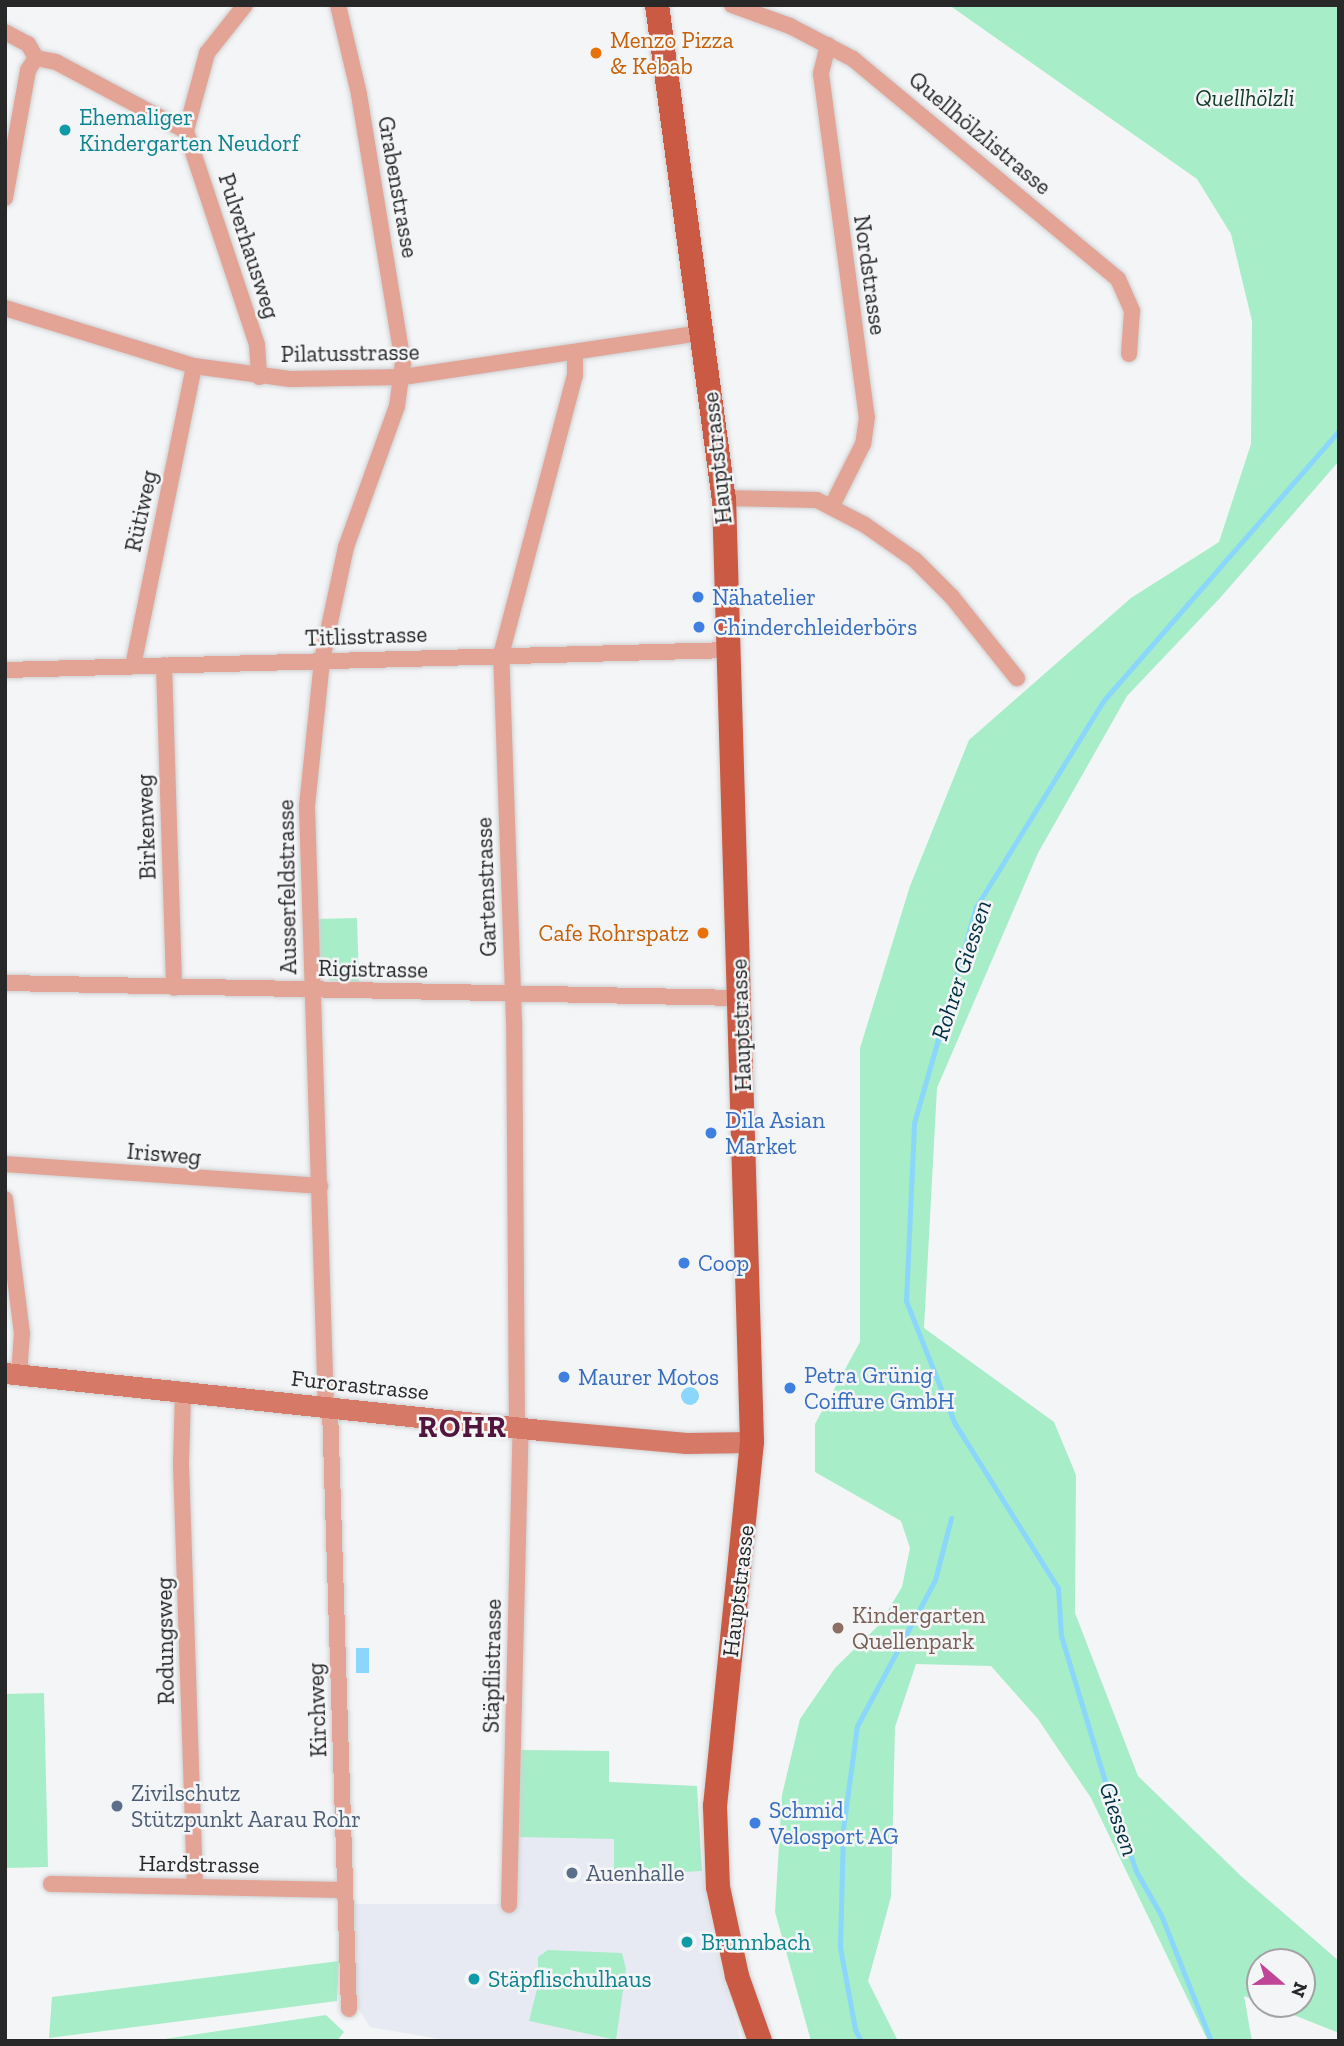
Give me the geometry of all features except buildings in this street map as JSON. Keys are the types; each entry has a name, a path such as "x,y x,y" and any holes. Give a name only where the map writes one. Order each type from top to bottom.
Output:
{"main road":[{"name":"Hauptstrasse","path":"657,5 724,498 752,1442 715,1806 718,1887 727,1932 760,2041"},
{"name":"Furorastrasse","path":"12,1374 183,1395 519,1428 686,1443 752,1442"}],"street":[{"path":"5,32 28,44 36,58 56,62 186,131 207,53 244,5"},
{"name":"Grabenstrasse","path":"338,5 392,280 403,377"},
{"name":"Quellhölzlistrasse","path":"732,5 768,16 828,45 938,125 1118,279 1130,297 1129,354"},
{"name":"Nordstrasse","path":"828,45 821,74 867,417 863,444 832,506"},
{"path":"5,198 28,70 36,58"},
{"name":"Pulverhausweg","path":"186,131 257,345 259,376"},
{"name":"Pilatusstrasse","path":"5,308 194,366 259,376 403,377 575,354 702,333"},
{"name":"Gartenstrasse","path":"519,1428 514,994 501,655 573,383 575,354"},
{"name":"Rütiweg","path":"133,666 194,366"},
{"name":"Ausserfeldstrasse","path":"328,1409 307,806 321,660 346,547 403,377"},
{"path":"724,498 794,498 832,506 915,561 952,597 1017,678"},
{"name":"Titlisstrasse","path":"5,670 728,650"},
{"name":"Birkenweg","path":"164,665 174,988"},
{"name":"Rigistrasse","path":"5,983 740,998"},
{"name":"Irisweg","path":"5,1164 320,1186"},
{"path":"5,1199 22,1333 12,1374"},
{"name":"Rodungsweg","path":"183,1395 181,1464 195,1887"},
{"name":"Kirchweg","path":"328,1409 349,2009"},
{"name":"Stäpflistrasse","path":"509,1905 519,1428"},
{"name":"Hardstrasse","path":"51,1884 345,1890"}],"shaded area":[{"path":"519,1750 609,1751 609,1782 697,1786 696,1829 714,1943 741,2041 451,2041 370,2027 357,2007 353,1904 515,1904"}],"green space":[{"name":"Quellhölzli","path":"949,5 1339,5 1339,461 1220,598 1127,696 1038,853 937,1088 924,1328 1054,1422 1076,1475 1075,1613 1138,1776 1241,1876 1339,1961 1339,2033 1301,2018 1316,2018 1316,1948 1246,1948 1246,1997 1244,1996 1252,2041 1208,2041 1091,1798 1038,1719 991,1666 916,1664 895,1727 891,1897 868,1981 898,2041 811,2041 775,1912 782,1795 800,1719 835,1668 879,1625 902,1587 910,1548 901,1521 815,1472 815,1424 860,1342 860,1048 910,886 969,740 1131,598 1219,542 1251,444 1252,321 1231,234 1197,179"},
{"path":"357,918 359,983 330,980 318,964 316,919"},
{"path":"44,1693 48,1867 5,1868 5,1694"},
{"path":"519,1750 609,1751 609,1782 697,1786 702,1871 614,1876 614,1839 517,1837"},
{"path":"548,1950 622,1953 626,1969 616,2040 529,2021 538,1985 538,1957"},
{"path":"339,1961 337,2001 49,2038 52,1997"},
{"path":"326,2015 344,2032 337,2041 151,2041"}],"water":[{"path":"690,1387 696,1390 699,1396 696,1402 690,1405 684,1402 681,1396 684,1390"},
{"path":"356,1648 369,1648 369,1673 356,1673"}],"waterway":[{"name":"Rohrer Giessen","path":"1211,2041 1161,1915 1136,1871 1104,1778 1061,1636 1058,1588 955,1424 906,1301 914,1123 976,907 1104,700 1339,431"},
{"name":"Brunnbach","path":"861,2041 855,2029 840,1947 843,1829 857,1726 935,1580 951,1518"}],"place":[{"name":"Menzo Pizza & Kebab","path":"596,53"},
{"name":"Ehemaliger Kindergarten Neudorf","path":"65,130"},
{"name":"Nähatelier","path":"698,597"},
{"name":"Chinderchleiderbörs","path":"699,627"},
{"name":"Cafe Rohrspatz","path":"703,933"},
{"name":"Dila Asian Market","path":"711,1133"},
{"name":"Coop","path":"684,1263"},
{"name":"Maurer Motos","path":"564,1377"},
{"name":"Petra Grünig Coiffure GmbH","path":"790,1388"},
{"name":"Kindergarten Quellenpark","path":"838,1628"},
{"name":"Zivilschutz Stützpunkt Aarau Rohr","path":"117,1806"},
{"name":"Schmid Velosport AG","path":"755,1823"},
{"name":"Auenhalle","path":"572,1873"},
{"name":"Brunnbach","path":"687,1942"},
{"name":"Stäpflischulhaus","path":"474,1979"}],"district":[{"name":"ROHR","path":"463,1427"}],"water label":[{"name":"Giessen","path":"1119,1819"}]}
